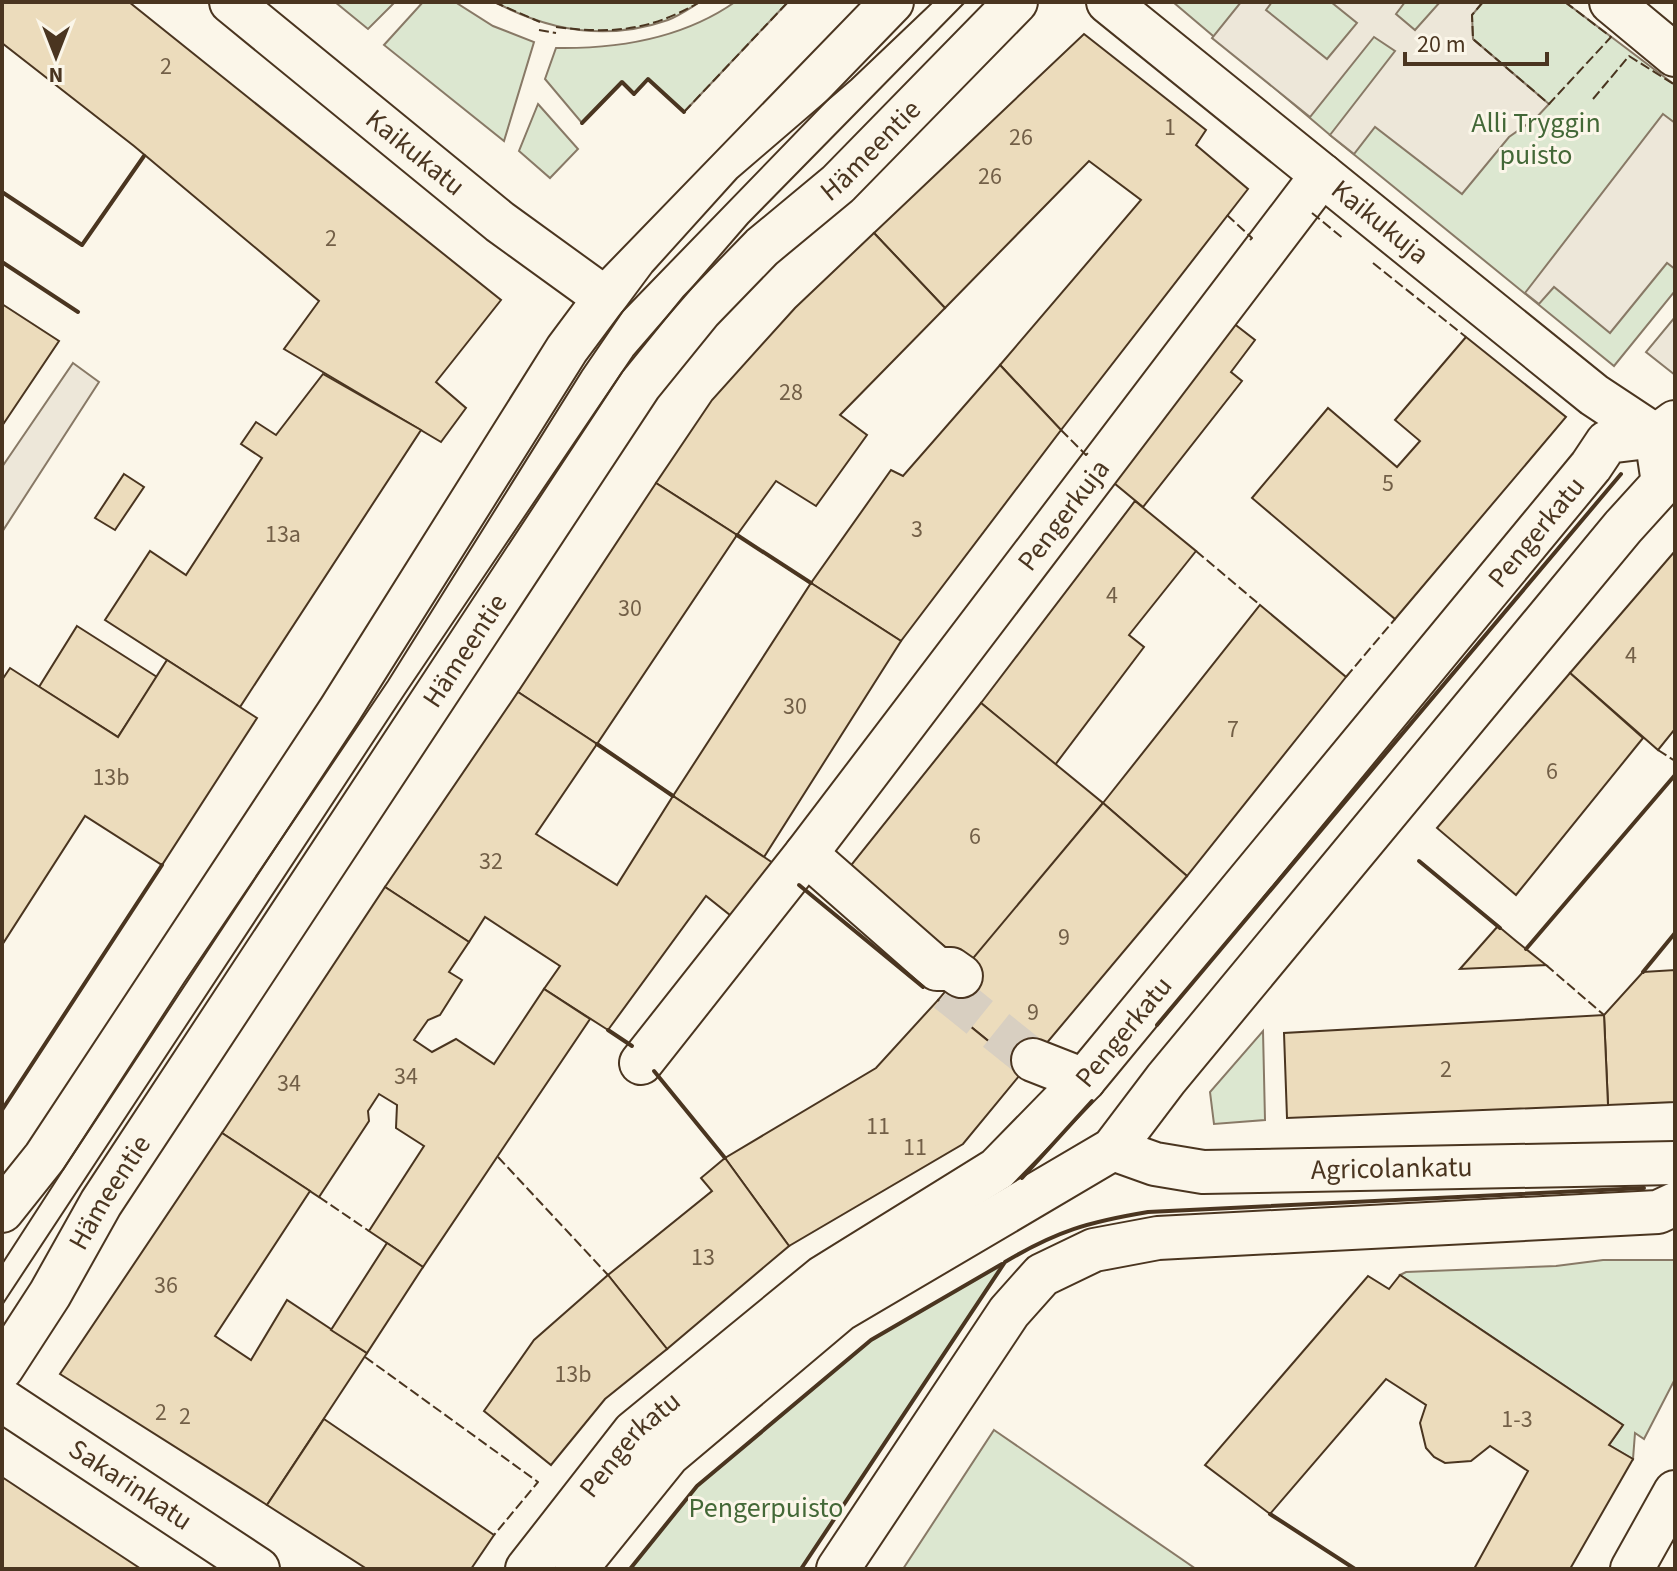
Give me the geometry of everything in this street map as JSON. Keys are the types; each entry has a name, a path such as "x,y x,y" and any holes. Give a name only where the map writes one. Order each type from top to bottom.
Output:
{"street":[{"name":"Kaikukatu","path":"231,2 500,222 605,298"},
{"path":"2,1211 54,1144 340,710 567,349 605,298 649,250 892,2"},
{"name":"Hämeentie","path":"2,1368 50,1294 110,1190 640,385 700,311 762,247 838,184 1016,2"},
{"name":"Kaikukuja","path":"1108,2 1594,395 1666,429"},
{"path":"1611,2 1675,55"},
{"name":"Pengerkuja","path":"641,1063 806,854 1322,175"},
{"name":"Pengerkatu","path":"527,1569 634,1432 823,1277 997,1169 1084,1080 1591,466 1607,442 1666,429 1663,483 1623,527 1176,1067 1113,1149 840,1310 668,1455 576,1569"},
{"path":"806,854 948,978"},
{"path":"1040,1052 1084,1080"},
{"name":"Agricolankatu","path":"1113,1149 1155,1164 1203,1172 1675,1163"},
{"name":"Agricolankatu","path":"838,1569 1009,1312 1042,1275 1094,1250 1158,1238 1658,1212 1675,1204"},
{"name":"Sakarinkatu","path":"2,1400 258,1569"},
{"path":"1632,1569 1675,1492"}],"green space":[{"path":"335,2 395,2 368,29"},
{"path":"423,2 455,2 493,26 534,42 504,141 384,45"},
{"path":"495,2 700,2 668,20 623,30 601,31 579,30 536,20"},
{"path":"735,2 788,2 684,112 648,79 634,94 621,82 582,123 545,79 556,48 626,44 649,39 694,25"},
{"name":"Alli Tryggin puisto","path":"1173,2 1565,2 1675,85 1675,291 1614,366 1330,135"},
{"path":"538,104 578,149 550,178 519,151"},
{"path":"1263,1031 1265,1120 1214,1124 1210,1092"},
{"path":"1603,1260 1675,1260 1675,1379 1644,1439 1635,1433 1633,1459 1609,1445 1623,1425 1400,1275 1406,1272 1556,1266"},
{"name":"Pengerpuisto","path":"1005,1262 801,1569 630,1569 697,1486 871,1340"},
{"name":"Pengerpuisto","path":"994,1430 1196,1569 903,1569"}],"shaded area":[{"path":"1241,2 1272,2 1266,10 1327,59 1357,23 1331,2 1405,2 1396,14 1415,30 1440,2 1483,2 1472,15 1473,39 1549,104 1536,118 1509,137 1462,194 1375,127 1354,154 1330,135 1395,51 1374,37 1310,117 1212,38"},
{"path":"1663,114 1675,123 1675,269 1667,263 1610,333 1554,287 1539,304 1525,293"},
{"path":"1675,317 1675,375 1646,352"},
{"path":"73,363 99,382 2,532 2,467"}],"building":[{"path":"2,2 129,2 501,300 436,382 466,408 441,442 284,349 319,301 134,146 2,43"},
{"path":"1084,34 1206,130 1196,145 1248,189 1061,430 1000,365 1141,200 1089,161 945,308 874,233"},
{"path":"874,233 945,308 840,415 867,435 816,506 776,481 737,535 656,483 712,400 795,308"},
{"path":"2,304 59,341 2,426"},
{"path":"1228,319 1255,340 1231,372 1242,381 1143,507 1108,478"},
{"path":"1466,337 1566,417 1395,619 1252,498 1328,408 1397,467 1420,441 1395,420"},
{"path":"1000,365 1061,430 901,641 811,583 891,470 903,476"},
{"path":"323,374 421,430 240,707 105,620 150,551 186,575 262,458 241,444 256,422 276,435"},
{"path":"124,474 144,487 115,530 95,518"},
{"path":"656,483 737,535 597,744 518,692"},
{"path":"1135,501 1196,551 1129,635 1144,647 1055,765 981,703"},
{"path":"1675,551 1675,729 1658,750 1570,673"},
{"path":"811,583 901,641 764,857 673,796"},
{"path":"1260,605 1346,677 1187,876 1103,803"},
{"path":"77,626 157,677 118,737 39,687"},
{"path":"167,660 257,718 162,865 85,816 2,945 2,680 10,668 118,737"},
{"path":"1570,673 1643,738 1516,895 1437,828"},
{"path":"518,692 597,744 536,834 617,885 673,796 776,865 735,919 706,896 608,1030 544,989 560,966 485,917 469,942 385,887"},
{"path":"981,703 1103,803 969,966 848,869"},
{"path":"1103,803 1187,876 1024,1070 938,1000"},
{"path":"385,887 469,942 449,972 462,980 440,1015 428,1020 414,1040 432,1052 456,1039 494,1064 544,989 590,1019 423,1267 369,1231 424,1146 396,1128 397,1105 379,1094 368,1111 369,1121 319,1197 222,1133"},
{"path":"1498,926 1516,941 1546,965 1460,969"},
{"path":"1675,970 1675,1102 1608,1105 1604,1015 1643,972"},
{"path":"938,1000 1024,1070 963,1144 789,1246 725,1158 876,1068"},
{"path":"1604,1015 1608,1105 1287,1118 1284,1033"},
{"path":"222,1133 310,1191 215,1336 251,1360 287,1300 367,1353 267,1505 60,1374"},
{"path":"725,1158 789,1246 667,1349 608,1275 712,1191 701,1178"},
{"path":"387,1243 423,1267 367,1353 331,1330"},
{"path":"608,1275 667,1349 605,1399 551,1465 484,1411 534,1340"},
{"path":"1400,1275 1623,1425 1609,1445 1633,1459 1570,1569 1474,1569 1528,1471 1490,1446 1471,1461 1445,1463 1434,1457 1426,1448 1420,1423 1426,1405 1386,1379 1270,1514 1205,1465 1368,1276 1389,1289"},
{"path":"324,1419 494,1535 471,1569 367,1569 267,1505"},
{"path":"2,1477 97,1540 141,1569 2,1569"}],"tunnel":[{"path":"947,991 1033,1060"}],"tram line":[{"path":"2,1264 184,983 388,681 582,371 623,311 652,272 737,178 851,80 933,2"},
{"path":"2,1305 404,695 633,356 748,223 965,2"}],"fence":[{"path":"494,2 540,22"},
{"path":"556,27 595,30 630,28 664,19 700,2"},
{"path":"684,112 788,2"},
{"path":"1483,2 1472,15 1473,39 1549,104 1611,37 1565,2"},
{"path":"539,30 556,33"},
{"path":"1593,99 1629,56 1675,85"},
{"path":"1312,213 1344,239"},
{"path":"1227,215 1252,238 1250,240"},
{"path":"1373,263 1466,337"},
{"path":"1061,430 1086,455 1088,453"},
{"path":"1196,551 1260,605"},
{"path":"1346,677 1395,619"},
{"path":"1658,750 1675,761"},
{"path":"1546,965 1604,1015"},
{"path":"498,1157 608,1275"},
{"path":"319,1197 369,1231"},
{"path":"365,1357 538,1482 494,1535"}],"wall":[{"path":"582,123 622,82 634,94 648,79 684,112"},
{"path":"2,192 82,245 144,156"},
{"path":"2,262 78,312"},
{"path":"1157,1025 1621,474"},
{"path":"737,535 811,583"},
{"path":"597,744 673,796"},
{"path":"1526,949 1675,775"},
{"path":"1419,861 1500,928"},
{"path":"2,1110 162,865"},
{"path":"799,885 923,987"},
{"path":"1643,972 1675,933"},
{"path":"608,1030 632,1046"},
{"path":"654,1071 725,1158"},
{"path":"1022,1178 1092,1101"},
{"path":"801,1569 1005,1262 1057,1235 1090,1224 1148,1212 1644,1188"},
{"path":"630,1569 697,1486 871,1340 1002,1264"},
{"path":"1270,1514 1355,1569"}]}
